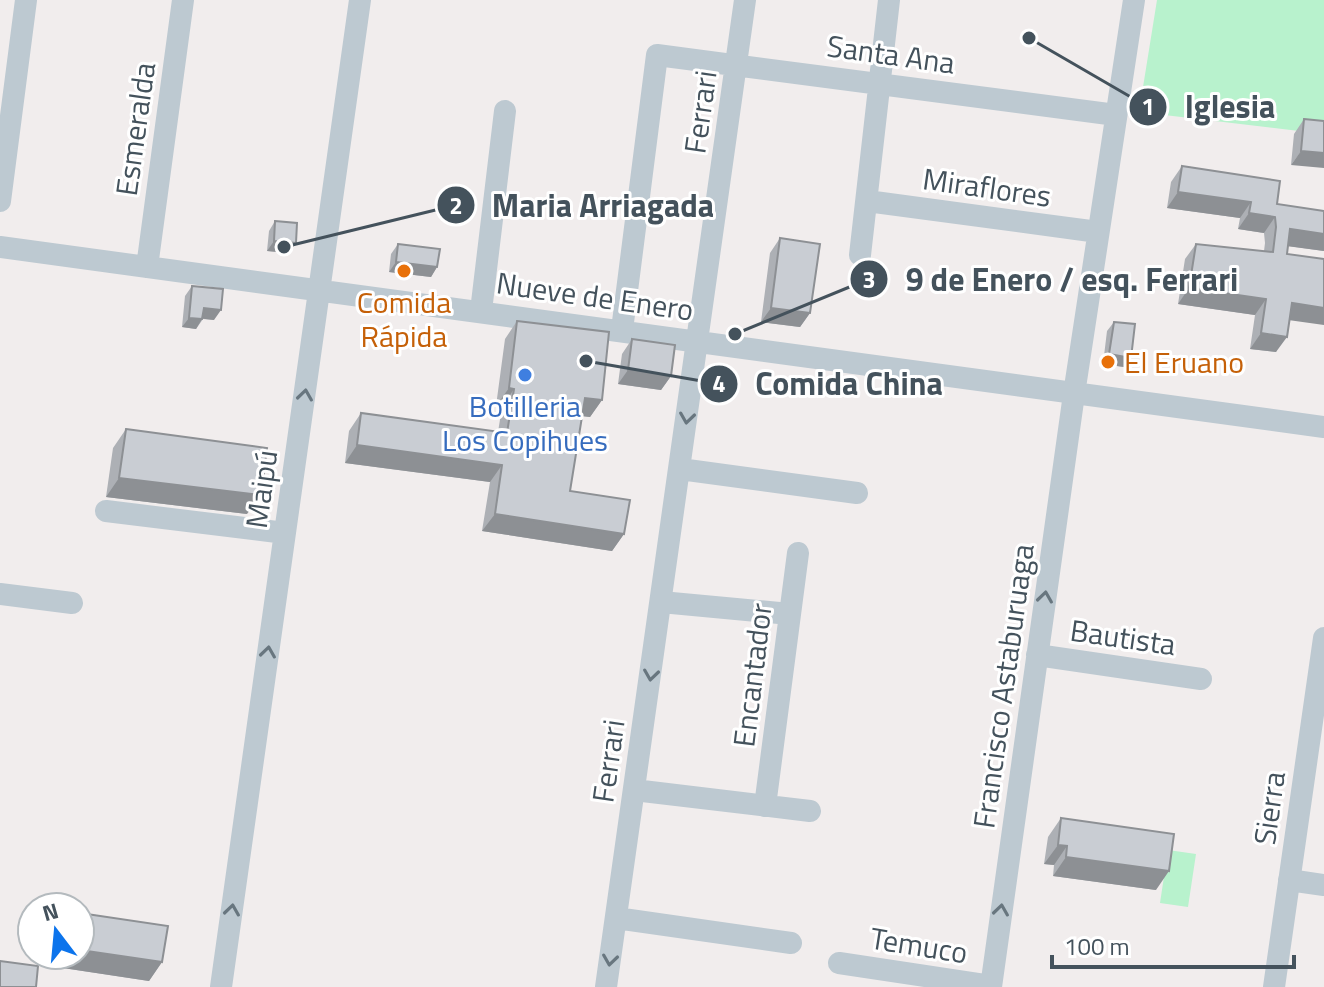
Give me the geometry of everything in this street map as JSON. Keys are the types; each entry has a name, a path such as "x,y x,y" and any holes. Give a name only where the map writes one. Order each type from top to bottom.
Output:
{"street":[{"path":"0,201 9,62 26,0"},
{"name":"Esmeralda","path":"147,267 183,0"},
{"name":"Maipú","path":"221,987 360,0"},
{"name":"Ferrari","path":"606,987 745,0"},
{"path":"860,255 889,0"},
{"name":"Francisco Astaburuaga","path":"991,987 1074,394 1134,0"},
{"name":"Santa Ana","path":"622,330 657,55 1116,115"},
{"path":"481,311 505,111"},
{"name":"Miraflores","path":"867,201 1098,232"},
{"name":"Nueve de Enero","path":"0,247 1324,427"},
{"path":"680,469 857,493"},
{"path":"106,511 285,533"},
{"name":"Encantador","path":"765,806 798,553"},
{"path":"0,594 72,603"},
{"path":"661,602 790,614"},
{"name":"Sierra","path":"1274,987 1324,638"},
{"name":"Bautista","path":"1037,655 1201,679"},
{"path":"634,790 810,811"},
{"path":"1289,880 1324,885"},
{"path":"616,918 791,943"},
{"name":"Temuco","path":"839,963 991,987"}],"green space":[{"path":"1157,0 1324,0 1324,134 1139,112"},
{"path":"1168,850 1196,854 1188,907 1160,903"}],"building":[{"path":"1304,119 1324,121 1324,153 1301,151"},
{"path":"1182,166 1280,181 1277,204 1324,211 1324,234 1290,229 1287,254 1324,259 1324,308 1292,303 1287,337 1261,333 1266,299 1189,288 1196,244 1273,252 1276,227 1275,217 1249,213 1251,202 1178,192"},
{"path":"275,221 297,223 296,243 274,241"},
{"path":"780,238 820,244 810,313 771,308"},
{"path":"398,244 440,249 437,267 396,262"},
{"path":"192,286 223,289 221,310 204,308 202,319 189,318"},
{"path":"517,321 609,332 602,400 585,398 570,491 630,500 624,534 495,514 502,465 357,445 361,413 507,433 514,389 509,388"},
{"path":"1114,322 1135,324 1131,358 1109,354"},
{"path":"632,339 675,345 671,376 628,370"},
{"path":"126,429 267,448 261,495 119,478"},
{"path":"1061,818 1174,834 1169,871 1066,857 1067,846 1058,845"},
{"path":"96,915 168,926 162,962 96,952"},
{"path":"0,961 16,963 16,971 38,971 36,987 0,987"}],"place":[{"name":"Iglesia","path":"1029,38"},
{"name":"Maria Arriagada","path":"284,247"},
{"name":"Comida Rápida","path":"404,271"},
{"name":"9 de Enero / esq. Ferrari","path":"735,334"},
{"name":"Comida China","path":"586,361"},
{"name":"El Eruano","path":"1108,362"},
{"name":"Botilleria Los Copihues","path":"525,375"}]}
